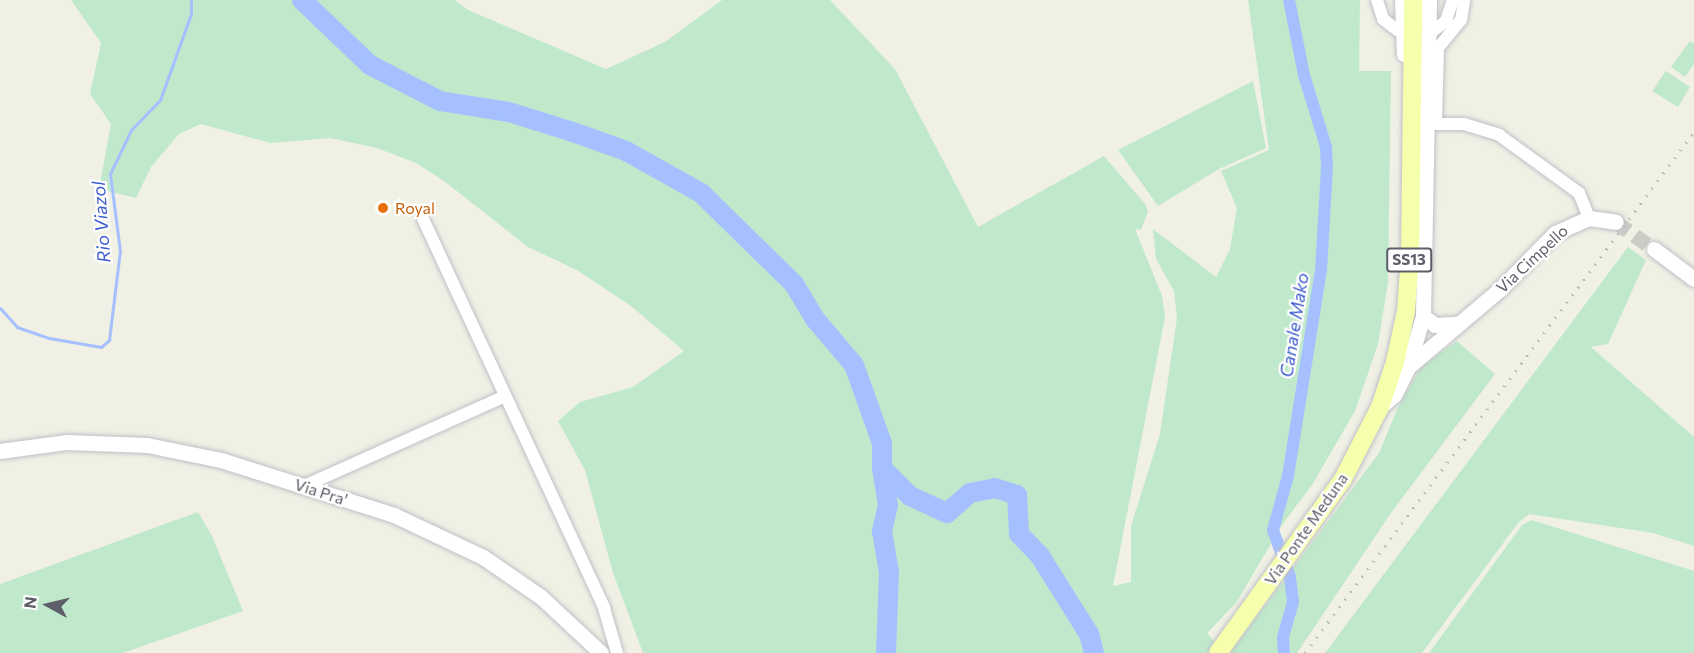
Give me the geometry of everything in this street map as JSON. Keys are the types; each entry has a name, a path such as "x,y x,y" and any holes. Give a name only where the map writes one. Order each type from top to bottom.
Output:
{"main road":[{"name":"Via Ponte Meduna","path":"1220,649 1343,478 1380,407 1406,311 1413,110 1413,0"}],"street":[{"path":"1377,0 1383,19 1397,30"},
{"name":"Via Ponte Meduna","path":"1402,0 1406,82 1413,110"},
{"name":"Via Ponte Meduna","path":"1429,0 1432,124"},
{"path":"1433,31 1446,21 1453,0"},
{"name":"Via Ponte Meduna","path":"1380,407 1394,395 1408,367 1423,316 1438,48 1461,20 1464,0"},
{"path":"1432,124 1464,124 1499,135 1579,194 1589,218"},
{"name":"Via Cimpello","path":"1408,367 1500,289 1555,233 1589,218 1616,222"},
{"path":"423,219 604,608 617,653"},
{"path":"1654,249 1694,279"},
{"path":"1423,316 1435,325 1457,324"},
{"path":"304,486 505,396"},
{"name":"Via Pra'","path":"0,451 67,442 147,445 221,460 394,515 483,557 541,597 601,653"}],"green space":[{"path":"71,0 455,0 468,10 606,69 665,42 722,0 830,0 895,69 978,227 1104,156 1145,204 1148,211 1141,230 1135,229 1162,296 1165,317 1113,586 1131,582 1131,526 1160,434 1177,318 1174,291 1156,259 1153,229 1216,277 1230,249 1237,208 1221,171 1269,150 1248,0 1360,0 1359,71 1391,71 1388,282 1378,344 1355,411 1312,485 1282,525 1236,603 1207,633 1224,653 643,653 613,573 585,470 558,421 580,402 633,387 684,351 631,306 577,270 528,247 444,181 416,163 377,148 330,138 270,143 201,124 179,134 151,167 136,198 99,189 111,124 90,94 101,43"},
{"path":"1690,41 1694,44 1694,64 1685,77 1671,67"},
{"path":"1666,71 1690,87 1678,107 1652,91"},
{"path":"1253,81 1266,148 1219,169 1158,206 1118,150"},
{"path":"1628,247 1646,260 1608,344 1591,347 1694,437 1694,546 1653,533 1529,514 1518,523 1422,653 1325,653"},
{"path":"1457,341 1495,374 1391,513 1297,653 1230,653 1379,453 1398,407 1421,367"},
{"path":"198,512 212,536 243,611 123,653 0,653 0,584"},
{"path":"1532,520 1694,571 1694,653 1429,653 1522,525"}],"waterway":[{"name":"Rio Viazol","path":"0,308 17,327 49,338 101,347 109,340 120,251 110,174 131,130 160,100 191,14 191,0"},
{"path":"302,0 370,65 440,101 509,112 573,132 626,151 701,193 794,284 815,319 854,365 882,443 882,468 910,496 947,513 970,493 995,488 1017,495 1019,534 1040,556 1089,634 1094,653"},
{"name":"Canale Mako","path":"1284,653 1283,637 1293,602 1290,577 1273,530 1288,476 1321,271 1327,167 1326,147 1304,75 1289,0"},
{"path":"882,468 888,505 882,531 889,572 886,653"}],"tunnel":[{"path":"1616,222 1654,249"}],"railway":[{"path":"1305,653 1694,132"}],"place":[{"name":"Royal","path":"383,208"}]}
